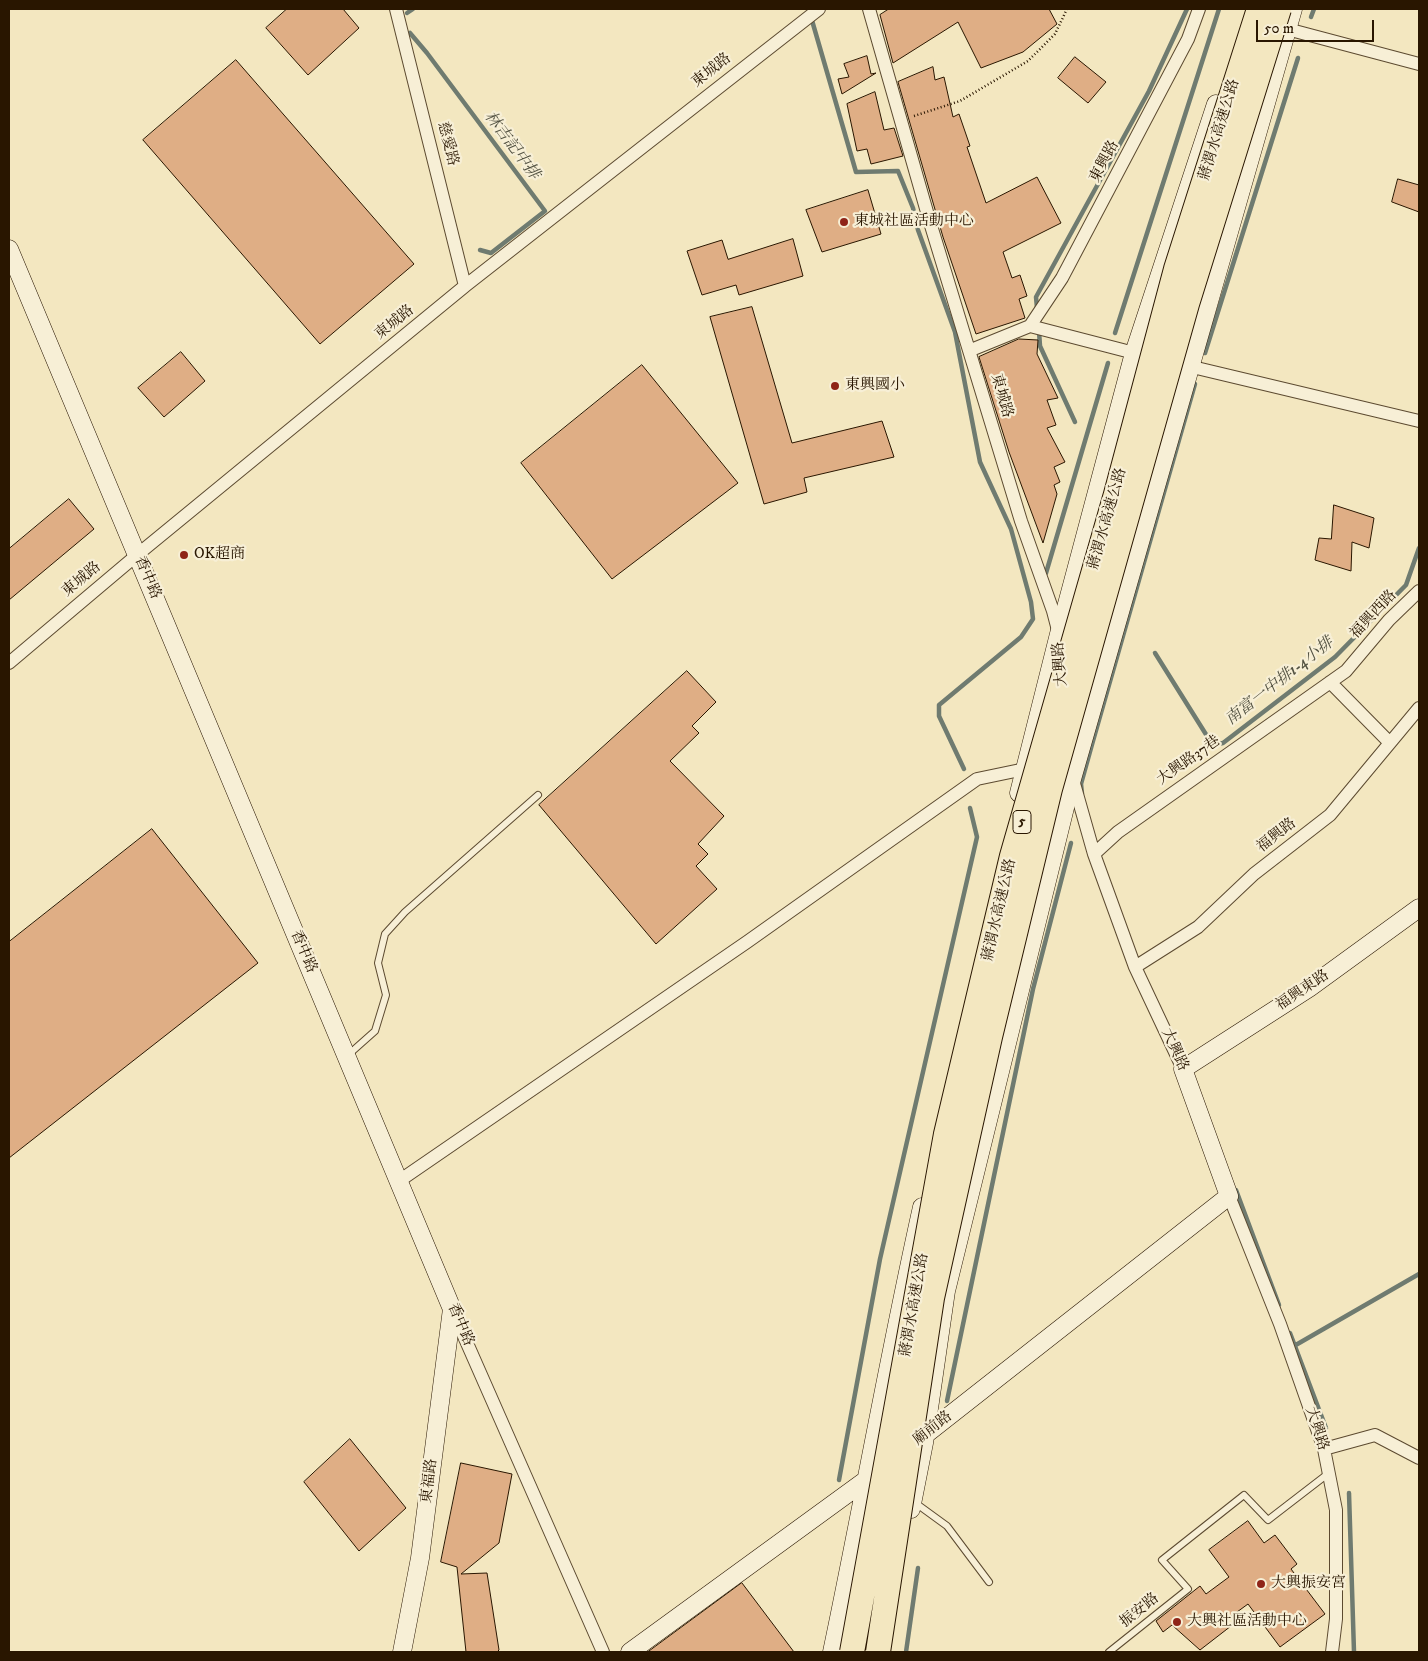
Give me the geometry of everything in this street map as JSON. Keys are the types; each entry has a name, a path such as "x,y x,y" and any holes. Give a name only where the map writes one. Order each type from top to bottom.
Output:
{"highway":[{"name":"蔣渭水高速公路","path":"852,1652 946,1134 1012,856 1116,494 1176,269 1259,9"},
{"name":"蔣渭水高速公路","path":"878,1652 932,1298 990,1037 1041,827 1187,304 1283,19"}],"main road":[{"path":"832,1652 868,1479 901,1299 988,916 1059,634 1134,353 1248,9"},
{"path":"884,1652 925,1435 946,1291 1072,780 1190,367 1283,19 1293,9"},
{"name":"香中路","path":"9,249 452,1309"},
{"path":"1096,495 1112,486 1129,484 1142,494 1149,512"},
{"name":"福興東路","path":"1183,1069 1309,988 1419,908"},
{"path":"988,916 997,937 1006,945 1018,944 1035,932"},
{"name":"大興路","path":"1183,1069 1229,1196"},
{"name":"廟前路","path":"630,1652 868,1479 1229,1196"},
{"name":"東福路","path":"402,1652 420,1558 452,1309"}],"street":[{"name":"慈愛路","path":"396,9 466,286"},
{"name":"東城路","path":"869,9 999,448"},
{"name":"東興路","path":"1030,326 1062,278 1188,39 1199,9"},
{"name":"東城路","path":"9,663 137,555 466,286 814,12"},
{"path":"1283,19 1419,64"},
{"path":"971,350 1030,326 1419,422"},
{"name":"大興路","path":"999,448 1021,521 1053,610 1059,634 1072,780 1094,854 1135,967 1183,1069"},
{"name":"福興西路","path":"1330,682 1346,671 1389,620 1419,591"},
{"path":"1330,682 1390,743"},
{"name":"大興路37巷","path":"1094,854 1134,820 1330,682"},
{"name":"福興路","path":"1135,967 1198,927 1254,874 1330,815 1419,708"},
{"path":"399,1181 747,942 978,778 1025,769"},
{"name":"大興路","path":"1229,1196 1280,1324 1324,1449 1336,1510 1336,1619 1332,1652"},
{"name":"香中路","path":"452,1309 603,1652"},
{"path":"1324,1449 1375,1435 1419,1458"}],"lane":[{"path":"347,1056 375,1030 386,995 378,963 384,934 405,912 538,795"},
{"name":"振安路","path":"1109,1652 1188,1589 1162,1560 1244,1495 1268,1520 1329,1473"},
{"path":"912,1501 947,1526 989,1582"}],"path":[{"path":"901,120 960,101 1028,62 1055,34 1067,9"}],"building":[{"path":"287,9 343,9 359,28 308,75 266,28"},
{"path":"889,9 1049,9 1057,24 1023,52 981,68 958,22 893,63 880,15"},
{"path":"867,56 871,74 876,73 842,94 838,79 849,77 844,64"},
{"path":"1075,57 1106,82 1088,103 1058,78"},
{"path":"236,60 414,264 320,344 143,140"},
{"path":"933,67 935,80 944,77 953,117 959,114 970,146 967,147 986,203 1037,177 1061,223 1003,252 1012,278 1020,275 1027,296 1019,299 1025,318 976,334 943,237 898,82"},
{"path":"875,92 884,130 894,128 903,156 871,164 867,149 857,151 847,104"},
{"path":"1398,179 1419,185 1419,212 1392,202"},
{"name":"東城社區活動中心","path":"868,190 881,234 822,252 806,210"},
{"path":"793,239 803,276 739,295 736,285 702,295 687,251 722,240 728,259"},
{"path":"752,307 792,443 882,421 894,457 804,478 807,492 764,504 710,317"},
{"path":"1019,339 1038,340 1037,354 1058,398 1047,400 1056,425 1047,428 1065,462 1054,467 1060,482 1054,485 1057,494 1043,543 1009,452 979,357"},
{"path":"181,352 205,381 164,417 138,388"},
{"path":"642,365 738,483 612,579 521,463"},
{"path":"69,499 94,529 9,600 9,549"},
{"path":"1334,505 1374,518 1369,548 1352,542 1351,571 1315,560 1319,538 1331,539"},
{"path":"687,671 716,702 692,726 699,733 670,761 724,816 698,844 708,854 696,866 717,889 656,944 539,805"},
{"path":"152,829 258,963 9,1158 9,942"},
{"path":"350,1439 406,1508 359,1551 304,1482"},
{"path":"461,1463 512,1474 499,1543 461,1574 487,1573 499,1650 497,1652 466,1652 457,1567 441,1562"},
{"name":"大興振安宮","path":"1248,1521 1264,1543 1275,1535 1297,1564 1291,1569 1325,1614 1280,1647 1248,1604 1226,1620 1231,1626 1200,1650 1172,1625 1163,1632 1156,1621 1200,1586 1206,1594 1229,1577 1209,1550"},
{"path":"742,1583 794,1652 648,1652"}],"waterway":[{"path":"407,13 413,9"},
{"path":"1037,308 1036,297 1149,91 1187,9"},
{"path":"1115,333 1219,9"},
{"path":"1311,17 1314,9"},
{"path":"811,17 856,172 898,171 913,208 918,230 955,332 980,462 1011,529 1031,602 1033,619 1021,637 939,705 939,716 964,769"},
{"name":"林吉記中排","path":"410,33 545,211 491,253 480,250"},
{"path":"1205,353 1298,58"},
{"path":"1039,331 1040,346 1075,422"},
{"path":"1046,573 1108,363"},
{"path":"1082,794 1081,784 1195,384"},
{"name":"南富一中排1-4小排","path":"1155,653 1207,736 1218,744 1223,743 1335,657 1406,585 1419,548"},
{"path":"839,1480 880,1259 977,837 970,808"},
{"path":"947,1401 1033,989 1071,843"},
{"path":"1236,1190 1279,1305"},
{"path":"1294,1346 1419,1274"},
{"path":"1290,1333 1326,1428"},
{"path":"1349,1493 1354,1652"},
{"path":"906,1652 918,1568"}],"place":[{"name":"東城社區活動中心","path":"844,222"},
{"name":"東興國小","path":"835,386"},
{"name":"OK超商","path":"184,555"},
{"name":"大興振安宮","path":"1261,1584"},
{"name":"大興社區活動中心","path":"1177,1622"}]}
